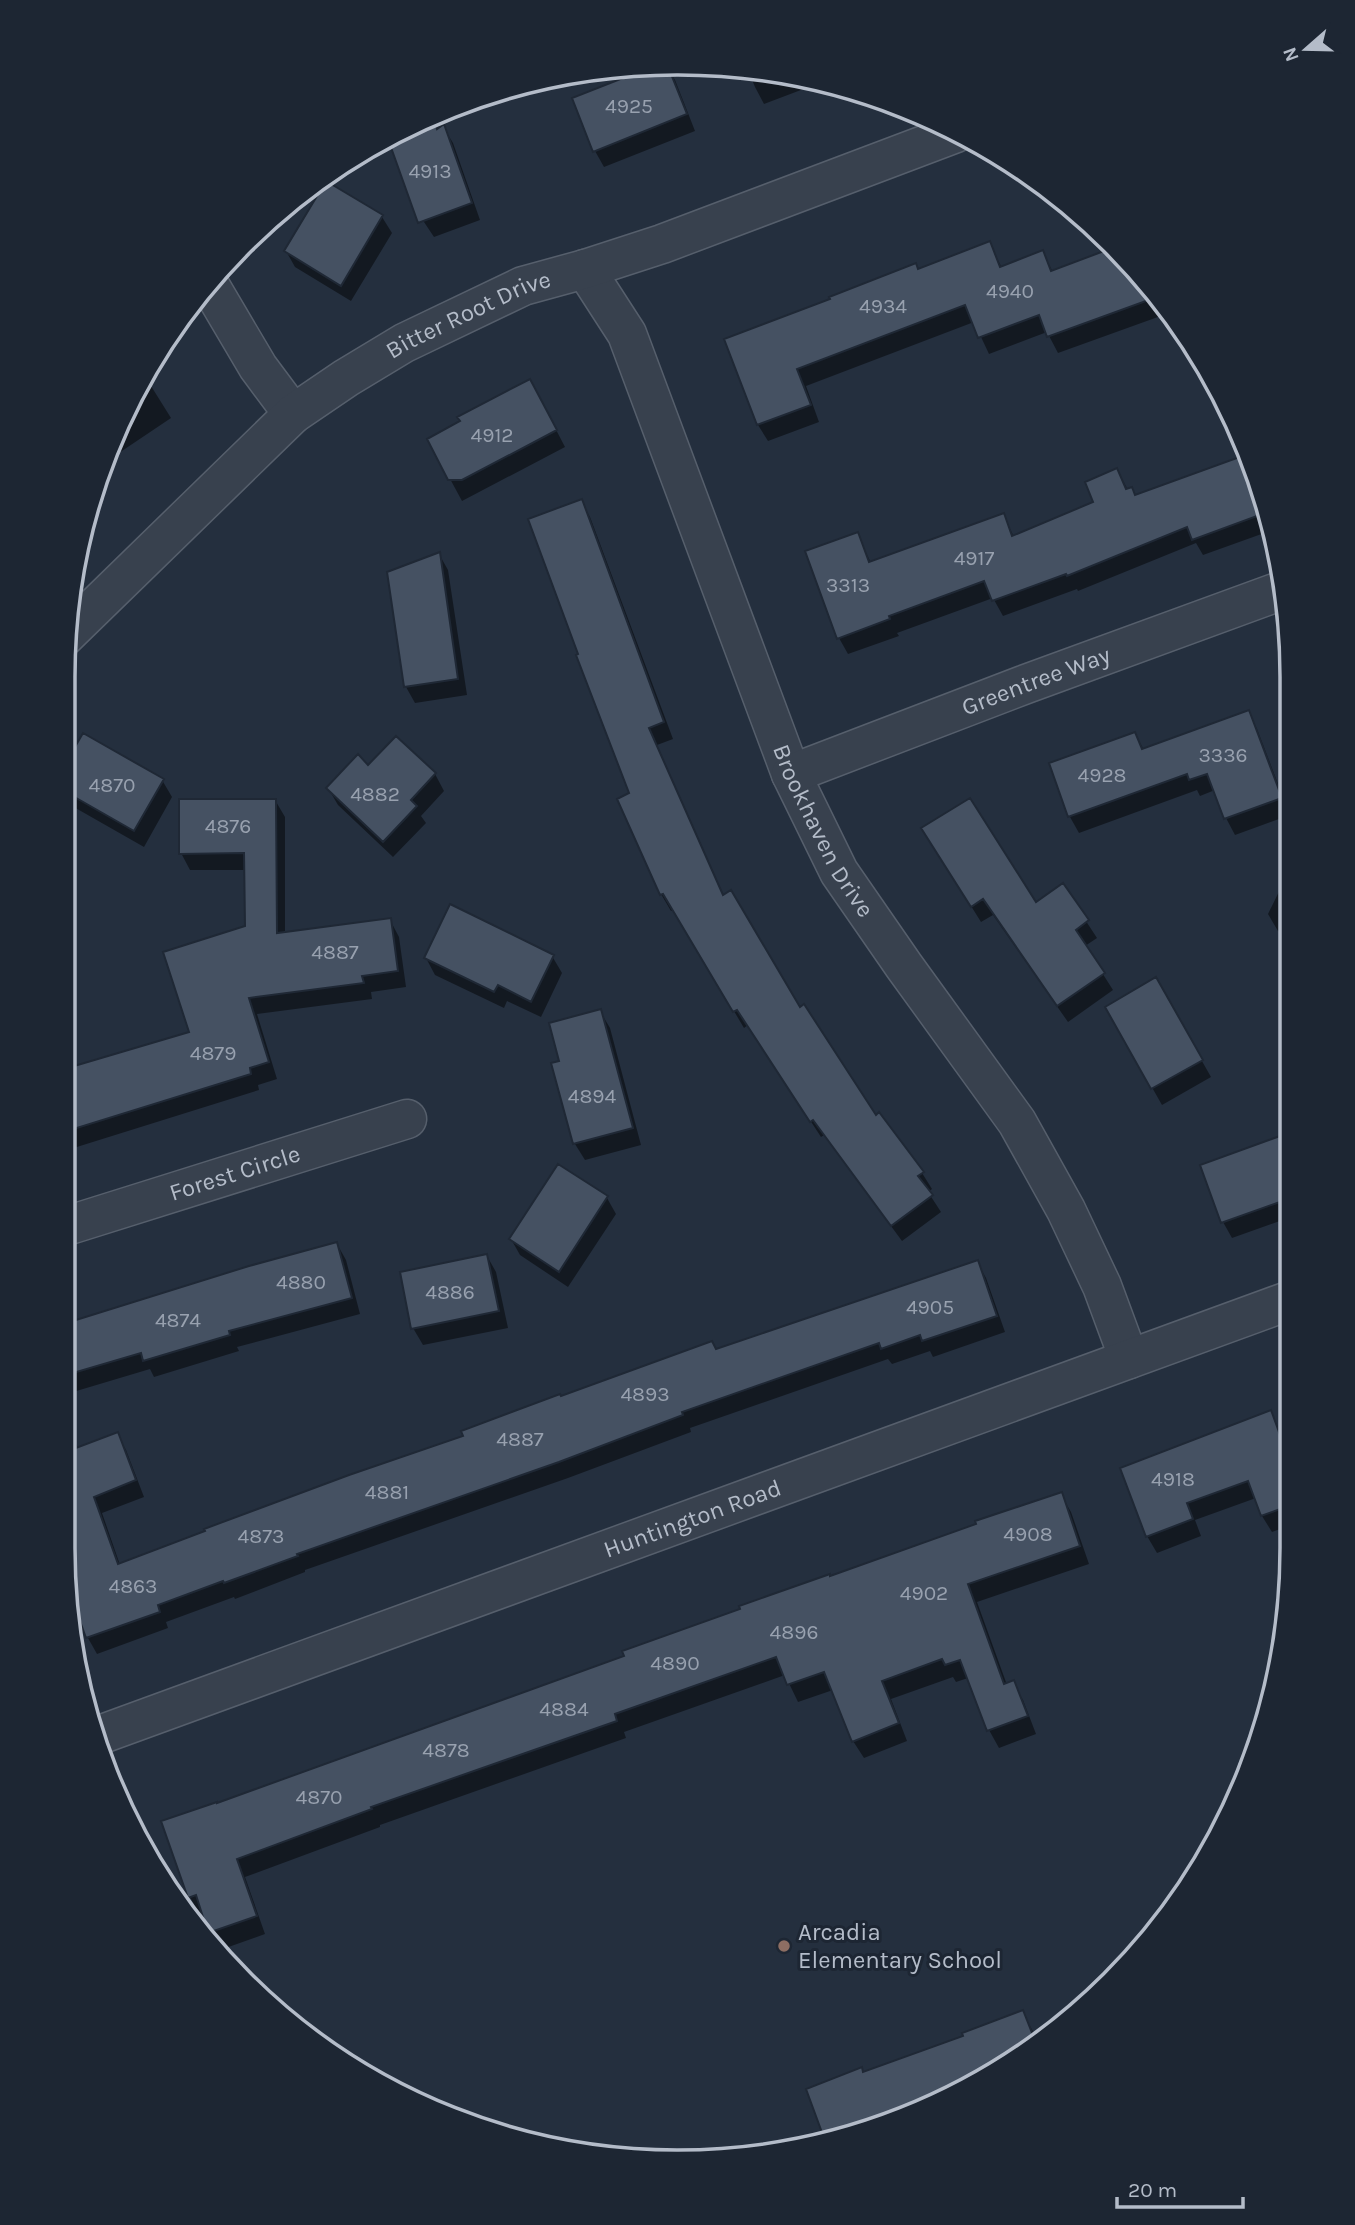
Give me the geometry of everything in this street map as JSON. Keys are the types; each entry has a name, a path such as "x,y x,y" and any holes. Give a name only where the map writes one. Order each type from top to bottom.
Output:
{"street":[{"name":"Bitter Root Drive","path":"78,623 293,414 404,343 523,286 662,244 945,137"},
{"name":"Brookhaven Drive","path":"585,269 628,334 790,774 839,872 1017,1122 1072,1223 1102,1286 1129,1359"},
{"path":"214,293 258,367 293,414"},
{"name":"Greentree Way","path":"790,774 1274,593"},
{"name":"Forest Circle","path":"75,1224 407,1119"},
{"name":"Huntington Road","path":"105,1733 1280,1304"}],"building":[{"path":"672,75 687,114 593,152 572,98 622,78"},
{"path":"444,124 472,203 418,223 391,148"},
{"path":"332,185 383,215 341,286 284,251 317,195"},
{"path":"990,241 1000,267 1043,250 1051,271 1103,252 1147,301 1047,337 1039,315 978,338 965,305 797,369 811,405 757,425 724,339 916,263 918,269"},
{"path":"530,379 557,430 462,480 448,480 427,439 460,421 457,417"},
{"path":"1238,458 1257,516 1192,540 1187,527 1067,576 1066,574 992,601 984,581 889,616 890,619 837,639 805,551 858,532 869,562 1004,513 1012,536 1093,502 1085,482 1117,468 1126,489 1132,487 1135,495"},
{"path":"582,499 664,722 649,728 723,895 731,890 800,1007 804,1004 876,1115 879,1112 924,1172 918,1176 933,1195 891,1226 813,1120 810,1122 737,1010 733,1012 663,894 660,895 617,799 629,793 528,519"},
{"path":"440,552 458,679 404,687 387,572"},
{"path":"1249,710 1280,799 1224,819 1207,774 1189,780 1187,774 1068,817 1049,763 1135,732 1142,749"},
{"path":"83,733 164,779 134,831 75,797 75,747"},
{"path":"396,736 436,773 411,800 417,806 383,842 326,788 358,754 368,765"},
{"path":"970,798 1036,902 1063,883 1089,920 1076,930 1105,973 1057,1006 983,899 971,907 921,828"},
{"path":"179,799 276,799 277,933 391,918 398,971 362,976 364,983 249,998 269,1062 250,1068 251,1074 75,1129 75,1066 189,1032 163,952 245,926 244,853 179,854"},
{"path":"450,904 554,955 531,1002 498,985 494,992 424,958"},
{"path":"1156,977 1203,1060 1151,1089 1105,1007"},
{"path":"601,1009 633,1128 573,1144 551,1063 559,1061 549,1023"},
{"path":"1280,1136 1280,1202 1221,1223 1200,1165"},
{"path":"558,1164 608,1196 559,1272 509,1239"},
{"path":"337,1242 352,1298 229,1331 230,1335 143,1361 141,1353 75,1372 75,1320 249,1266"},
{"path":"487,1254 499,1311 411,1329 400,1272"},
{"path":"978,1260 997,1316 922,1341 920,1335 881,1349 879,1343 682,1412 683,1415 559,1462 158,1605 160,1612 86,1638 80,1620 77,1587 75,1445 76,1448 118,1432 136,1480 94,1497 118,1564 349,1475 463,1436 461,1431 560,1394 561,1396 712,1341 716,1349"},
{"path":"1271,1410 1280,1435 1280,1509 1261,1516 1248,1481 1187,1503 1193,1519 1146,1537 1120,1468"},
{"path":"1062,1492 1080,1546 968,1584 1004,1684 1014,1680 1028,1716 987,1731 960,1660 945,1665 942,1659 882,1681 899,1723 852,1742 824,1672 787,1685 776,1657 615,1714 617,1721 371,1807 372,1809 237,1859 257,1916 214,1931 203,1918 196,1895 188,1897 161,1821 624,1656 622,1651 740,1609 739,1606 976,1524 975,1521"},
{"path":"1023,2010 1032,2033 979,2069 944,2088 871,2118 822,2132 806,2089 862,2067 863,2072 963,2036 962,2033"}],"place":[{"name":"Arcadia Elementary School","path":"784,1946"}]}
